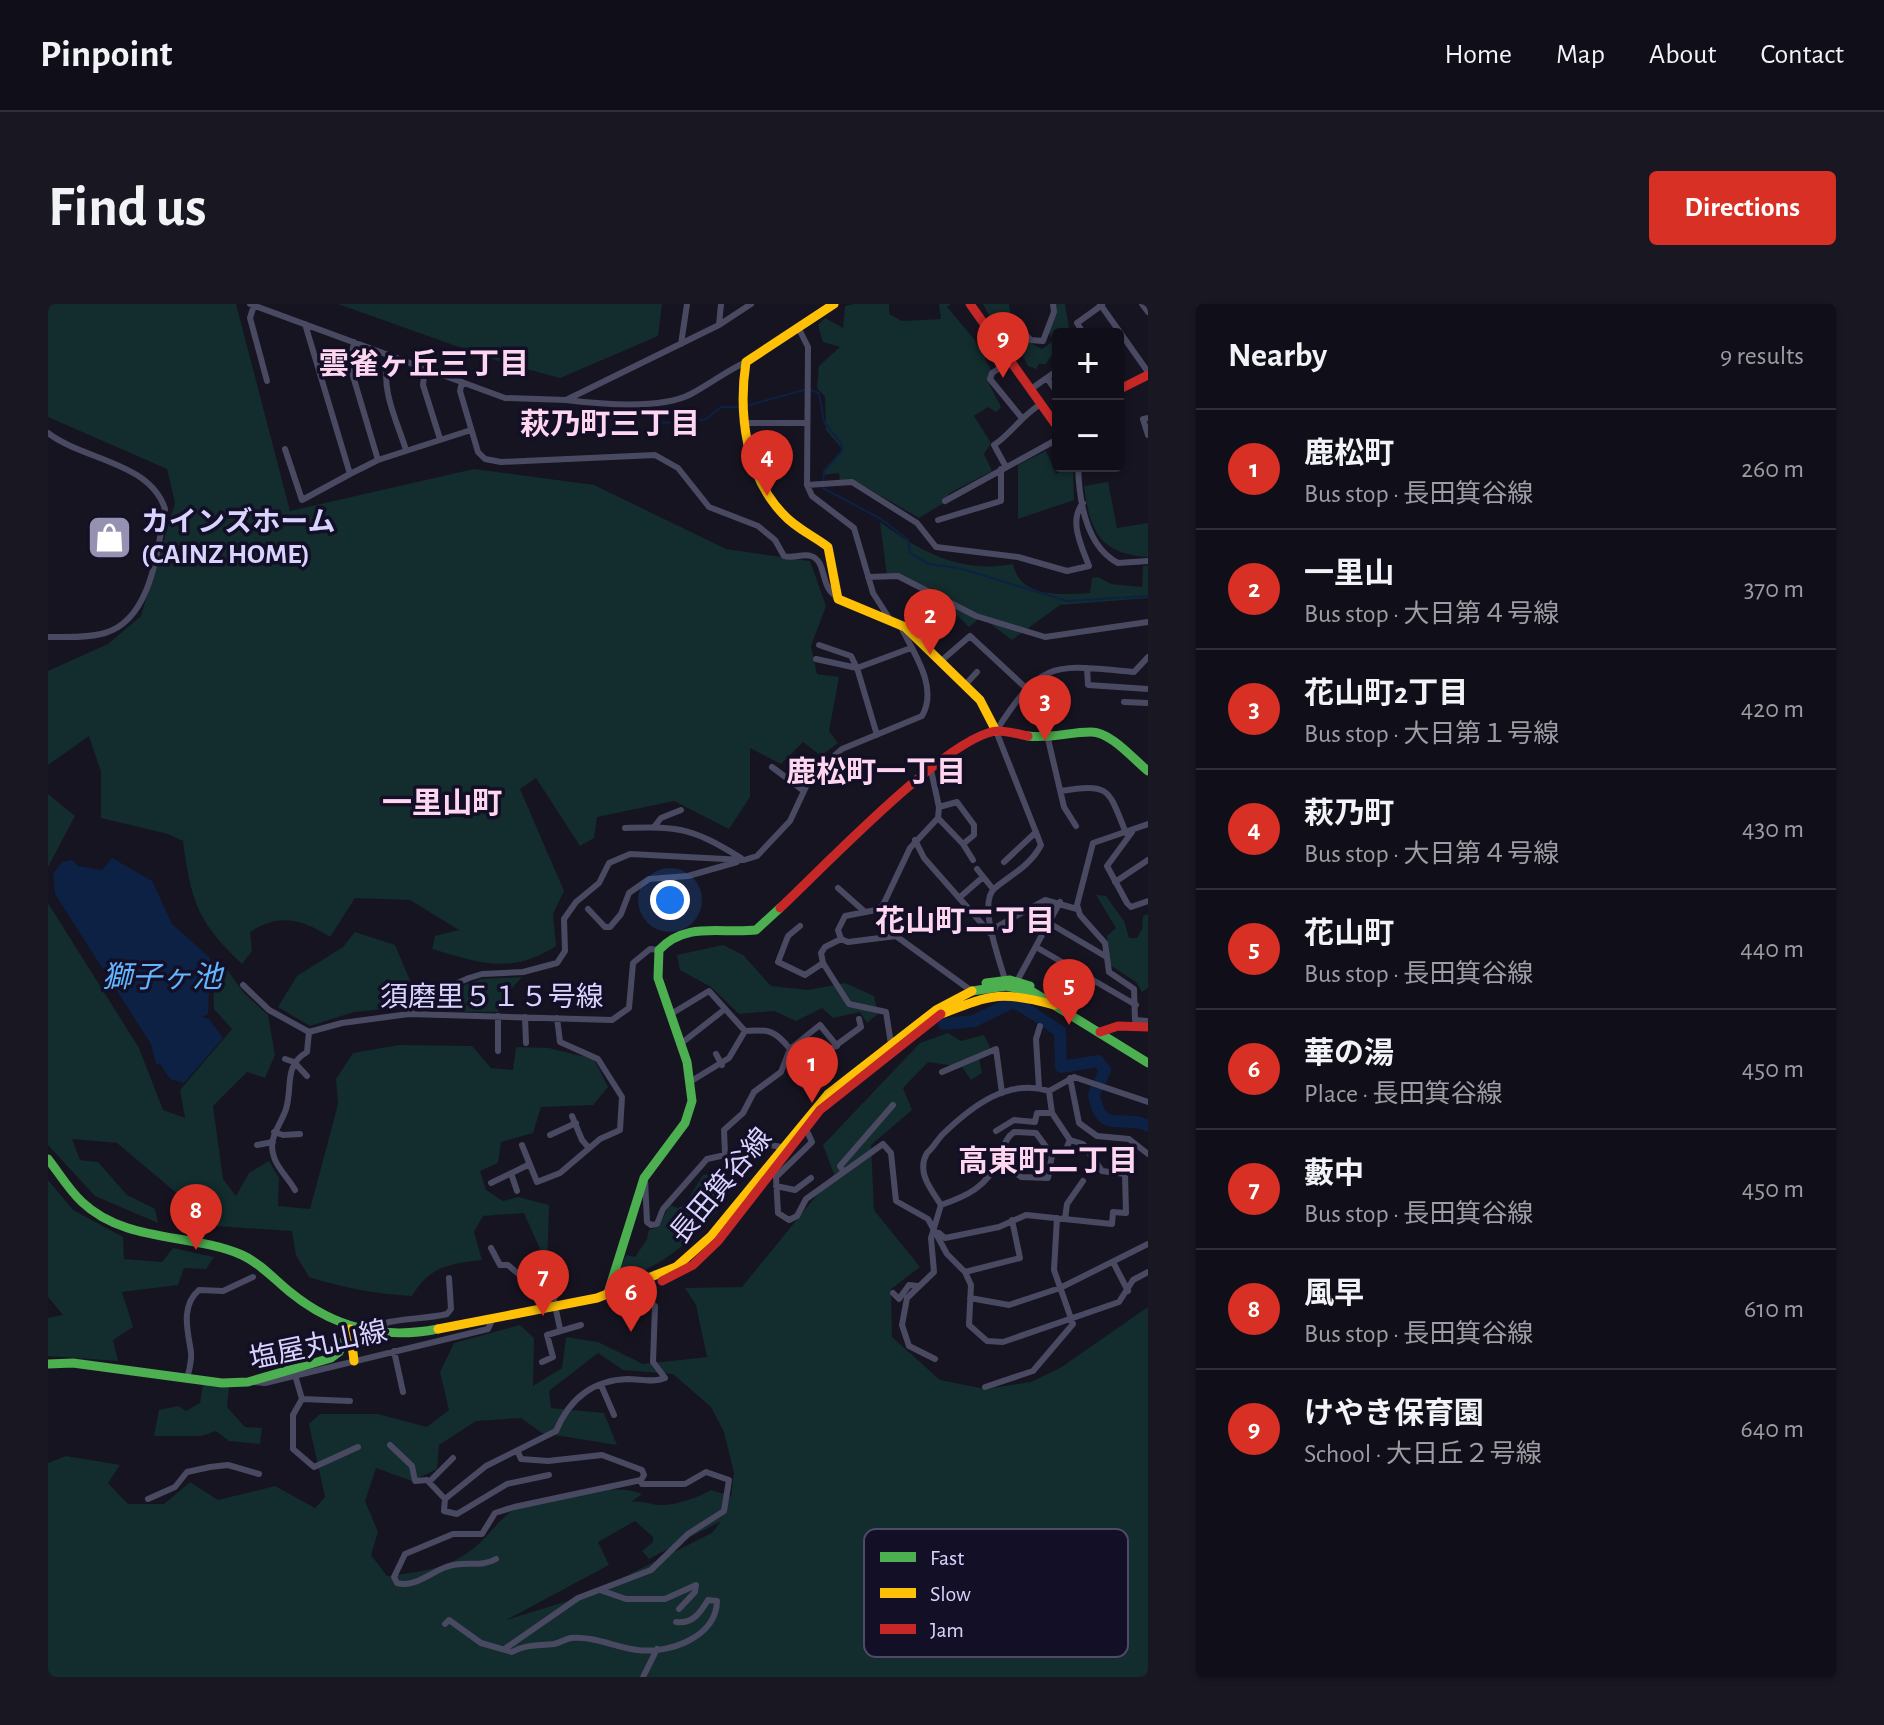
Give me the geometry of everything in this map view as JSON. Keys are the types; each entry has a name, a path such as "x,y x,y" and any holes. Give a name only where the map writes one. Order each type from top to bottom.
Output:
{"street":[{"path":"681,344 687,304"},
{"path":"719,325 721,304"},
{"path":"566,400 719,325 751,304"},
{"path":"267,381 250,318 252,305 505,398 597,404 690,395 717,375 746,362 834,304"},
{"path":"1020,330 1031,340 1043,341 1054,312 1053,304"},
{"path":"1142,304 1148,312"},
{"path":"972,305 1052,420"},
{"path":"1080,328 1077,323 1101,305 1148,373 1124,383"},
{"path":"305,324 350,474"},
{"path":"588,909 605,927 610,927 621,914 629,893 649,879 688,876 757,856 790,821 811,776 842,749 922,716 930,699 922,668 894,620 873,593 854,528 812,496 807,485 808,347 798,327"},
{"path":"354,342 350,358 352,376 378,460"},
{"path":"390,355 385,376 387,388 406,450"},
{"path":"1011,361 992,373 990,379 1021,417"},
{"path":"746,362 744,423 748,449 779,510 828,547 836,596"},
{"path":"425,368 423,385 440,439"},
{"path":"1031,389 1052,374"},
{"path":"1047,378 1052,385"},
{"path":"462,382 460,391 471,430 478,452 485,459 501,462 655,455 678,468 709,507 758,526 775,540 784,556 811,556 816,559 825,587 842,603 894,620 941,661 989,710 1041,845 1036,855 1013,878 993,889 988,900 992,933 1005,980"},
{"path":"938,520 1001,501 1004,468 994,445 1011,433 1021,417 1041,404"},
{"path":"1148,418 1143,419 1148,435"},
{"path":"744,423 807,423"},
{"path":"285,449 302,500 378,460 471,430"},
{"path":"48,433 64,444 147,480 165,509 148,580 132,616 99,635 48,637"},
{"path":"945,501 1052,442"},
{"path":"1079,472 1092,537 1112,560 1148,561"},
{"path":"807,485 852,482 917,523 936,547 1018,557 1067,571 1089,566 1076,532 1079,508 1083,503"},
{"path":"868,577 898,576 976,616 1045,637 1148,622"},
{"path":"941,661 970,636 1028,690"},
{"path":"819,645 851,656 877,735"},
{"path":"816,659 857,668 911,648"},
{"path":"549,1475 507,1484 457,1514 444,1511 445,1499 486,1466 556,1431 564,1411 576,1396 625,1379 665,1378 653,1362 655,1306 645,1301 616,1306 608,1293 609,1277 631,1225 645,1176 685,1125 692,1105 693,1080 683,1042 656,978 659,950 669,940 701,929 743,933 756,930 845,848 857,831 942,759 996,731 1028,690 1053,668 1134,672 1148,657"},
{"path":"1087,668 1088,685 1148,689"},
{"path":"965,685 977,672"},
{"path":"1124,702 1148,703"},
{"path":"996,731 1048,739 1084,732 1100,734 1148,771"},
{"path":"1048,739 1064,807 1076,826"},
{"path":"772,767 804,791"},
{"path":"841,939 839,922 851,913 865,912 883,905 915,840 938,818 939,807 931,770"},
{"path":"1061,791 1090,786 1104,788 1111,795 1130,832"},
{"path":"939,807 957,802 974,825 974,835 963,844"},
{"path":"654,827 661,818 681,810"},
{"path":"938,818 963,844 973,860"},
{"path":"1077,909 1093,843 1148,824"},
{"path":"625,828 672,826 700,834 744,860"},
{"path":"1004,862 1036,832"},
{"path":"1130,832 1109,858 1107,866 1131,907 1148,901"},
{"path":"915,840 924,858 992,933"},
{"path":"409,1014 412,1007 442,996 453,985 469,978 523,972 557,963 564,958 564,919 576,902 599,883 609,863 618,858 630,854 744,860"},
{"path":"1115,882 1148,860"},
{"path":"977,869 993,889"},
{"path":"959,898 983,877"},
{"path":"838,888 865,912"},
{"path":"992,933 1037,903 1060,902 1077,909 1105,943 1109,972 1134,989 1135,1020 1148,1021"},
{"path":"1017,981 1060,902"},
{"path":"1049,923 1105,956"},
{"path":"800,926 788,936 778,962 805,975 823,963"},
{"path":"891,1044 886,1012 849,1004 823,963 821,953 825,947 841,939 848,942 896,936 974,995 981,984 1005,980 1017,981 1044,997"},
{"path":"1036,947 1136,1005"},
{"name":"須磨里５１５号線","path":"309,1032 342,1023 409,1014 612,1020 622,1015 633,999 633,963 650,949 659,950"},
{"path":"243,985 269,1010 309,1032 307,1052"},
{"name":"長田箕谷線","path":"608,1293 667,1272 691,1257 828,1094 936,1010 974,995 1016,987 1044,997 1148,1063"},
{"path":"671,1014 709,991 745,1031"},
{"name":"長田箕谷線","path":"48,1159 83,1203 111,1221 143,1233 220,1246 247,1257 307,1306 350,1328 383,1334 418,1333 556,1307 662,1281 703,1257 805,1128 844,1088 933,1020 974,995 1007,994 1054,1005"},
{"path":"683,1042 725,1009"},
{"path":"498,1016 498,1051"},
{"path":"525,1017 526,1043"},
{"path":"522,1145 537,1182 560,1173 600,1139 618,1134 622,1097 598,1059 560,1042 557,1018"},
{"path":"820,1057 856,1033 861,1027 859,1019"},
{"path":"725,1154 724,1130 743,1113 754,1092 781,1072 790,1049 820,1025 837,1046"},
{"path":"1039,1088 1036,1039 1040,1026"},
{"path":"1100,1032 1110,1027 1148,1027"},
{"path":"693,1080 722,1065 745,1031 766,1028 777,1032 790,1049"},
{"path":"942,1072 996,1049 1002,1093"},
{"path":"295,1190 271,1157 274,1132 286,1109 288,1081 294,1062 307,1052 318,1052"},
{"path":"716,1054 722,1065"},
{"path":"285,1059 294,1062 307,1076"},
{"path":"1072,1078 1079,1123 1097,1136 1129,1139 1148,1154"},
{"path":"935,1359 909,1346 902,1325 907,1298 934,1272 931,1238 936,1230 941,1205 924,1177 922,1161 927,1153 977,1105 1025,1085 1049,1091 1072,1078 1148,1102"},
{"path":"936,1230 945,1238 999,1227 1026,1215 1112,1224 1113,1212 1126,1213 1125,1174 1102,1171 1083,1144 1070,1140 1052,1113 1049,1091"},
{"path":"843,1171 840,1166 893,1105"},
{"path":"996,1131 1014,1120 1035,1122 1037,1113 1052,1113"},
{"path":"550,1135 574,1119 582,1140 589,1148"},
{"path":"805,1128 809,1130 812,1142 776,1177 776,1206 784,1218 797,1216 806,1199 883,1144 891,1153 896,1201 928,1219 947,1254 965,1272 971,1285 969,1325 987,1341 1003,1342 1119,1302 1133,1280 1148,1272"},
{"path":"941,1205 976,1190 999,1159 1007,1137 1022,1130 1036,1133 1052,1155 1048,1178 1021,1177 999,1159"},
{"path":"274,1132 300,1134"},
{"path":"1052,1155 1066,1149 1070,1140"},
{"path":"257,1145 273,1142"},
{"path":"645,1176 647,1222 657,1224 663,1209 707,1159 771,1145 781,1147"},
{"path":"491,1183 530,1164"},
{"path":"511,1173 517,1191"},
{"path":"776,1186 795,1190 811,1178"},
{"path":"1065,1219 1067,1204 1083,1181"},
{"path":"985,1387 1033,1371 1073,1324 1054,1270 1057,1218"},
{"path":"965,1272 1020,1258 1012,1220"},
{"path":"970,1298 1009,1305 1060,1288 1148,1244"},
{"path":"491,1248 500,1265 508,1265 529,1283 552,1291 560,1329"},
{"path":"1113,1262 1128,1291"},
{"path":"187,1379 191,1351 186,1340 186,1317 193,1295 199,1290 223,1291 253,1277"},
{"path":"383,1334 385,1323 391,1321 410,1322 447,1314 451,1309 449,1278"},
{"path":"893,1293 899,1299 909,1285 918,1286"},
{"name":"塩屋丸山線","path":"48,1364 73,1363 187,1379 265,1383 488,1329 493,1318"},
{"path":"542,1362 553,1357 547,1335 581,1325"},
{"path":"350,1328 354,1361"},
{"path":"248,1382 331,1358 339,1352 350,1328"},
{"path":"394,1351 403,1392"},
{"path":"295,1375 302,1399 293,1415 293,1449 314,1467 358,1447"},
{"path":"601,1385 614,1415"},
{"path":"302,1399 350,1401"},
{"path":"390,1445 400,1449 415,1471 415,1481 429,1482 445,1499"},
{"path":"496,1559 487,1565 464,1562 447,1566 412,1583 397,1583 394,1577 405,1554 453,1534 482,1534 495,1513 559,1495 641,1480 644,1475 642,1470 602,1455 548,1461 521,1459 518,1452"},
{"path":"429,1482 453,1458"},
{"path":"148,1499 175,1487 187,1472 199,1469 228,1465 259,1474"},
{"path":"506,1648 578,1598 651,1570 688,1534 724,1511 730,1489 729,1480 706,1472 685,1484 642,1484 641,1480"},
{"path":"600,1590 626,1599 665,1599 696,1585 695,1592 679,1609"},
{"path":"445,1624 449,1620 481,1643 512,1652 524,1645 555,1644 568,1638 622,1644 635,1650 657,1649 689,1640 707,1629 717,1601 708,1600 698,1616 688,1622 676,1622"},
{"path":"643,1677 657,1649"}],"green space":[{"path":"48,304 236,304 290,511 474,469 594,485 726,549 810,561 826,606 811,646 817,674 839,677 829,731 838,743 821,756 803,742 781,764 750,748 750,797 729,829 674,801 597,817 594,838 580,846 536,778 520,789 564,891 553,914 556,946 524,961 495,964 432,949 435,936 459,930 410,900 355,898 330,937 300,922 281,920 250,932 252,951 242,964 215,935 199,909 189,879 183,841 168,834 101,818 101,772 89,736 48,765 48,671 108,644 141,616 175,503 167,469 48,417"},
{"path":"338,304 662,304 658,336 560,378 504,363"},
{"path":"889,304 889,314 902,321 941,319 939,304 951,304 947,307 974,339 994,375 988,382 1001,407 996,412 988,407 974,416 991,443 984,454 992,471 948,494 950,499 919,518 857,482 840,481 839,473 822,475 843,450 826,430 825,397 817,388 819,366 840,347 823,342 818,325 825,318 843,328 845,306"},
{"path":"983,304 1009,304 1019,331 1029,342 1042,349 1052,342 1052,354 1046,364 1039,364 1036,369 1028,366 1011,333 994,325"},
{"path":"1055,304 1065,304 1069,328 1052,328 1052,339 1048,330"},
{"path":"1046,451 1052,472 1073,472 1074,500 1018,519 1018,465"},
{"path":"1108,482 1117,528 1148,523 1148,557 1119,551 1100,538 1094,528 1084,486"},
{"path":"880,522 911,543 942,558 976,566 1013,564 1024,583 1033,589 1055,594 1090,593 1092,578 1098,577 1111,584 1142,587 1143,566 1148,566 1148,598 1060,605 1012,640 981,617 969,627 932,596 887,576"},
{"path":"48,794 75,816 48,867"},
{"path":"1096,895 1106,896 1124,921 1129,938 1137,938 1142,929 1143,916 1148,914 1148,988 1142,992 1136,982 1110,965 1107,936 1116,928"},
{"path":"48,903 139,1048 163,1110 185,1118 180,1090 232,1029 214,1009 213,964 218,957 244,993 268,1015 275,1055 265,1078 247,1072 213,1106 223,1179 236,1196 249,1173 269,1161 279,1178 278,1206 310,1209 338,1104 336,1079 353,1053 399,1045 472,1046 491,1068 513,1070 516,1047 549,1048 594,1059 608,1087 593,1105 541,1107 533,1133 501,1142 498,1163 480,1171 486,1190 503,1201 518,1197 549,1205 547,1265 524,1213 483,1216 474,1232 482,1260 433,1272 412,1296 335,1284 309,1277 296,1255 292,1231 216,1226 117,1143 72,1139 80,1160 98,1162 127,1195 155,1209 158,1223 95,1196 48,1145"},
{"path":"355,932 395,945 416,995 405,1007 354,1012 310,1026 278,1007 297,976 343,947"},
{"path":"723,945 743,955 771,986 808,990 845,983 874,996 878,1014 867,1023 860,1012 833,1018 822,1008 796,1021 774,1011 739,1014 711,987 680,970 677,955"},
{"path":"522,977 504,997 498,1012 423,1011 459,987 481,979"},
{"path":"948,1033 961,1041 984,1035 990,1047 979,1058 982,1073 971,1080 962,1067 928,1062 903,1088 912,1110 871,1145 874,1210 920,1267 891,1289 892,1337 940,1380 985,1389 1031,1382 1060,1368 1148,1307 1148,1677 48,1677 48,1463 66,1456 120,1465 108,1483 128,1504 164,1504 190,1482 218,1500 275,1486 315,1508 325,1497 309,1424 320,1414 378,1414 427,1427 449,1410 440,1372 454,1343 520,1325 534,1338 533,1386 562,1368 566,1337 598,1342 643,1364 707,1357 696,1305 685,1288 742,1287 834,1174 823,1145 920,1043","holes":["598,1353 623,1370 673,1374 711,1407 724,1432 734,1473 731,1496 711,1490 674,1504 661,1505 631,1502 642,1494 631,1491 596,1490 555,1496 510,1512 477,1546 455,1560 427,1570 387,1576 371,1555 378,1532 365,1501 376,1468 412,1481 437,1469 439,1445 476,1421 521,1418 542,1433 617,1445 604,1413 551,1408 549,1391","635,1521 653,1537 653,1542 642,1551 649,1559 721,1521 712,1533 590,1594 506,1620 609,1565 598,1542"]},
{"path":"722,1172 723,1183 714,1190 714,1200 719,1209 698,1232 653,1266 625,1279 618,1274 626,1255 635,1257 649,1230 658,1227 670,1205 678,1208 685,1204 703,1175"},
{"path":"48,1180 73,1210 123,1237 124,1259 162,1262 173,1248 214,1257 206,1269 184,1268 178,1285 122,1292 133,1327 113,1340 118,1361 48,1356 48,1318 63,1315 48,1297"},
{"path":"203,1384 229,1387 227,1407 245,1427 262,1428 260,1444 229,1441 216,1431 201,1436 154,1436 159,1410 178,1406 186,1411 200,1403"}],"water":[{"name":"獅子ヶ池","path":"112,858 152,881 172,924 210,958 208,1014 202,1017 209,1019 223,1038 184,1083 170,1079 161,1065 156,1064 151,1044 55,894 53,874 62,862 72,860 78,866 102,870"}],"waterway":[{"path":"746,406 804,390"},
{"path":"810,390 819,393 824,422 841,443 842,451 824,471 823,488 881,519 908,540 910,553 929,564 959,568 1067,601 1148,596"},
{"path":"657,423 706,419 721,407 739,407"},
{"path":"944,1024 974,1021 1013,1002 1060,1031 1061,1067 1098,1061 1105,1070 1094,1094 1102,1115 1108,1120 1148,1126"}],"traffic: fast":[{"path":"1028,736 1099,733 1114,741 1148,771"},
{"path":"608,1293 644,1178 685,1123 692,1101 687,1062 658,978 659,950 669,941 692,932 756,930 780,908"},
{"path":"986,983 1010,980 1030,986"},
{"path":"972,991 1006,986 1033,992 1148,1063"},
{"path":"48,1159 77,1197 99,1215 138,1231 202,1243 249,1258 324,1315 378,1332 438,1329"},
{"path":"48,1364 73,1363 222,1383 248,1382 331,1358 339,1352 350,1328"}],"traffic: slow":[{"path":"834,304 746,362 744,422 753,463 770,499 783,514 828,547 838,599 905,627 980,700 996,731"},
{"path":"438,1329 597,1298 676,1267 711,1236 828,1094 936,1010 972,991"},
{"path":"941,1014 972,1002 1008,996 1054,1005"},
{"path":"350,1329 354,1361"}],"traffic: jam":[{"path":"970,304 1052,420"},
{"path":"1124,387 1148,375"},
{"path":"780,908 853,837 949,754 976,738 998,731 1028,736"},
{"path":"662,1281 693,1265 718,1241 820,1110 941,1014"},
{"path":"1100,1032 1118,1026 1148,1027"}],"place":[{"name":"けやき保育園","path":"1003,378"},
{"name":"萩乃町","path":"767,496"},
{"name":"カインズホーム (CAINZ HOME)","path":"110,537"},
{"name":"一里山","path":"930,655"},
{"name":"花山町2丁目","path":"1045,741"},
{"name":"花山町","path":"1069,1025"},
{"name":"鹿松町","path":"812,1103"},
{"name":"風早","path":"196,1250"},
{"name":"藪中","path":"543,1316"},
{"name":"華の湯","path":"631,1332"}],"district":[{"name":"雲雀ヶ丘三丁目","path":"424,364"},
{"name":"萩乃町三丁目","path":"610,424"},
{"name":"鹿松町一丁目","path":"876,772"},
{"name":"一里山町","path":"442,803"},
{"name":"花山町二丁目","path":"965,921"},
{"name":"高東町二丁目","path":"1048,1161"}]}
